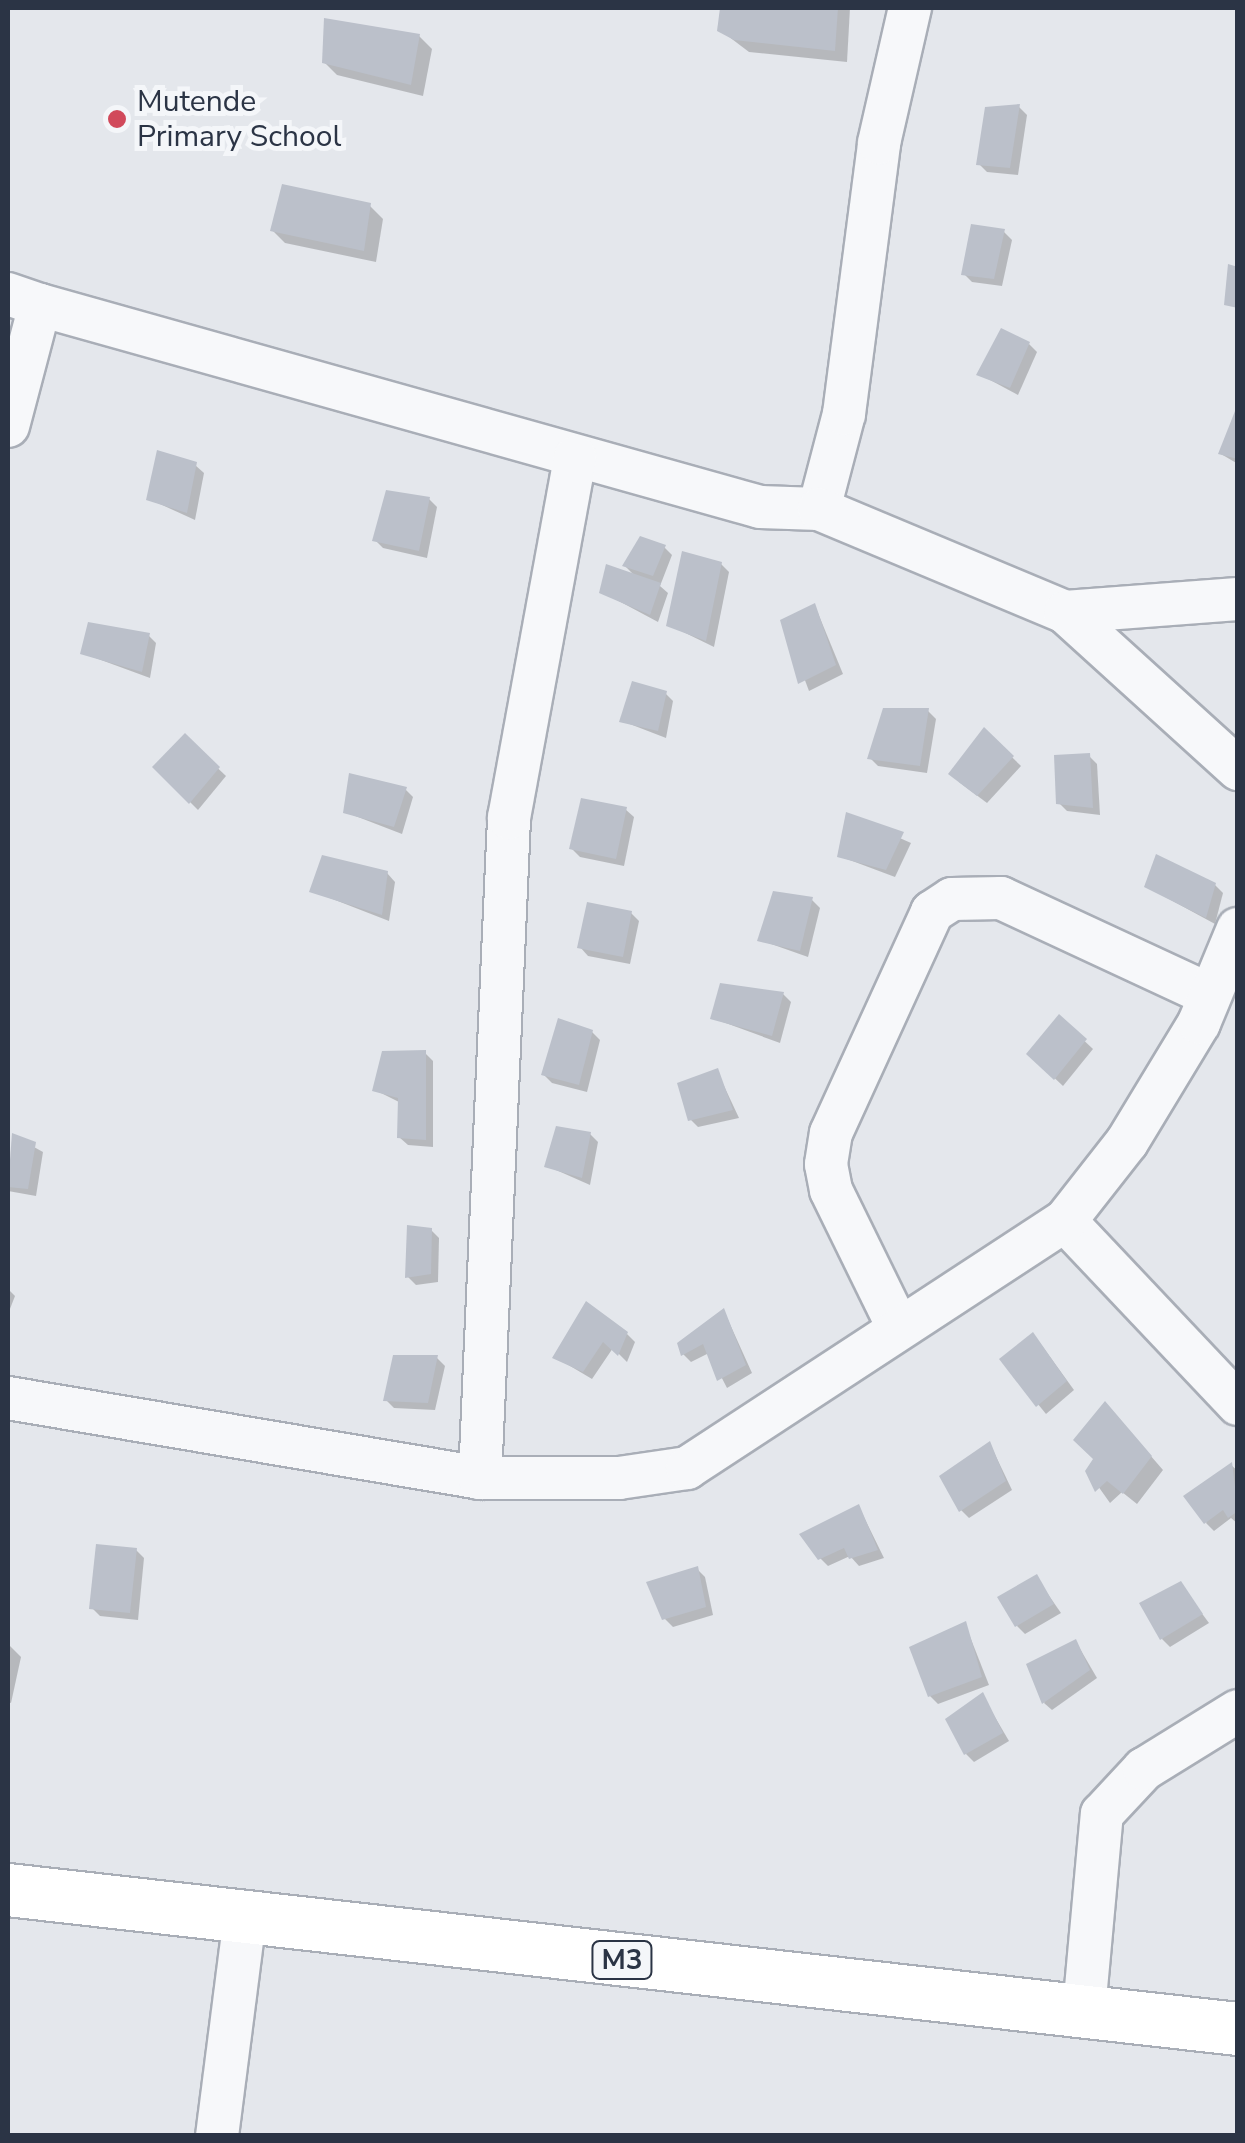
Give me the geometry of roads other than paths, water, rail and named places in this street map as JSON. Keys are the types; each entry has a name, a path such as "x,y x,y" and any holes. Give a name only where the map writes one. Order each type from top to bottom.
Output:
{"main road":[{"name":"M3","path":"8,1890 1238,2029"}],"street":[{"path":"819,510 844,414 879,143 910,8"},
{"path":"8,426 24,299 760,507 819,510 1065,612 1238,769"},
{"path":"480,1478 509,818 575,457"},
{"path":"1065,612 1238,600"},
{"path":"897,1325 832,1190 826,1164 831,1133 932,912 952,898 1001,898 1210,995"},
{"path":"8,1398 480,1478 619,1478 686,1468 897,1325 1065,1221 1127,1142 1210,995 1238,929"},
{"path":"1065,1221 1238,1404"},
{"path":"1084,2010 1102,1814 1144,1769 1238,1711"},
{"path":"216,2136 245,1917"}],"place":[{"name":"Mutende Primary School","path":"117,119"}]}
